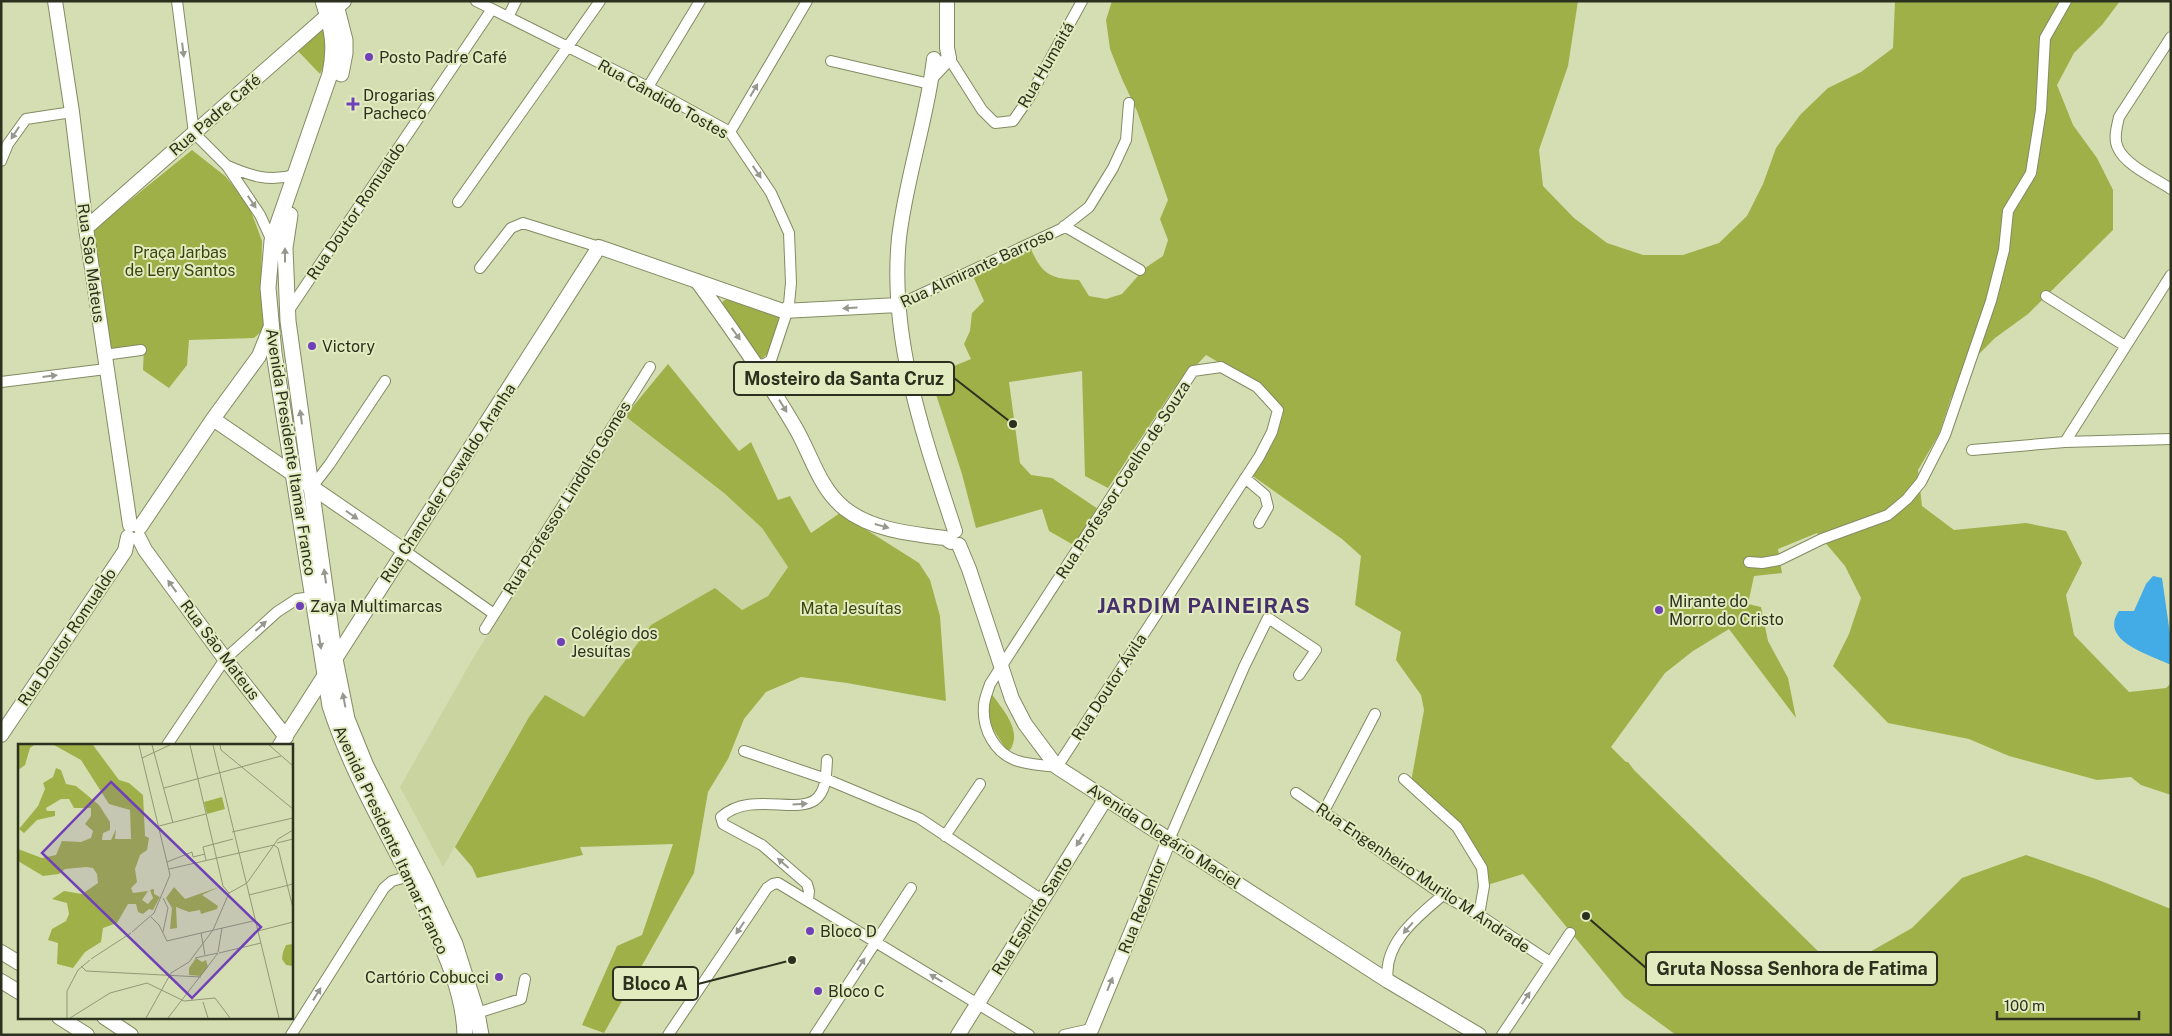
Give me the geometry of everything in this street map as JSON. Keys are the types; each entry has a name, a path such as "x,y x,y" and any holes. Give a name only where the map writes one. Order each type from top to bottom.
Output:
{"main road":[{"name":"Avenida Presidente Itamar Franco","path":"333,6 334,53 330,74 272,241 268,288 274,353 330,706 342,744 410,876 446,953 454,979 465,1035"},
{"name":"Avenida Presidente Itamar Franco","path":"333,6 342,25 345,53 341,74 286,229 284,248 287,314 335,659 347,719 357,745 455,944 477,1013 481,1035"},
{"path":"293,473 308,463"},
{"path":"454,979 461,988 472,1035"}],"street":[{"name":"Rua São Mateus","path":"55,1 72,112 105,362 132,536 146,550 283,741"},
{"path":"177,1 194,133 227,166 256,208 272,241"},
{"name":"Rua Cândido Tostes","path":"476,1 648,87 730,132 771,193 789,233 791,283 789,304 785,311 771,360 765,364 757,365"},
{"path":"508,17 516,1"},
{"path":"458,202 600,1"},
{"path":"648,87 700,1"},
{"path":"730,132 807,1"},
{"name":"Rua Humaitá","path":"942,55 982,110 995,124 1013,121 1029,98 1082,1"},
{"path":"1749,562 1779,560 1822,539 1888,515 1921,482 1945,434 1992,301 2004,250 2008,211 2030,173 2041,110 2045,38 2066,1"},
{"name":"Avenida Olegário Maciel","path":"948,2 942,55 931,80 902,220 898,268 898,305 906,364 912,391 955,539 969,569 1012,699 1025,724 1057,767 1388,981 1479,1035"},
{"name":"Rua Padre Café","path":"86,228 194,133 333,6"},
{"name":"Rua Doutor Romualdo","path":"287,314 492,9"},
{"path":"2171,37 2119,117 2116,132 2118,148 2132,164 2171,189"},
{"path":"831,61 931,80"},
{"name":"Rua Almirante Barroso","path":"480,268 511,228 523,223 538,226 785,311 898,305 1064,226 1088,207 1113,168 1126,140 1129,103"},
{"path":"1,161 8,144 26,119 72,112"},
{"path":"227,166 253,177 282,178 294,174"},
{"path":"1064,226 1140,270"},
{"name":"Rua Chanceler Oswaldo Aranha","path":"283,741 599,247"},
{"path":"2065,442 2171,275"},
{"path":"697,281 757,365 797,429 827,489 844,508 854,516 901,532 955,539"},
{"path":"717,309 720,298 729,293"},
{"path":"2046,296 2125,346"},
{"name":"Rua Doutor Romualdo","path":"1,735 132,536 258,356 272,326"},
{"path":"1,382 105,362 141,350"},
{"path":"258,356 274,353"},
{"name":"Rua Professor Lindolfo Gomes","path":"485,629 650,367"},
{"name":"Rua Professor Coelho de Souza","path":"1002,666 1193,371 1221,367 1257,387 1278,410 1272,432 1258,457"},
{"path":"312,487 330,465 385,381"},
{"path":"213,419 494,614"},
{"path":"1972,450 2065,442 2171,438"},
{"name":"Rua Doutor Ávila","path":"1057,767 1258,457"},
{"path":"308,463 320,468 330,465"},
{"path":"1245,478 1265,495 1268,507 1259,523"},
{"path":"168,744 224,659 277,612 296,599 312,597"},
{"name":"Rua Redentor","path":"1090,1032 1169,840 1244,668 1268,618 1316,650 1299,675"},
{"path":"1002,666 990,684 984,704 984,724 991,739 1003,753 1018,761 1057,767"},
{"path":"1324,811 1375,714"},
{"path":"744,751 826,779 919,818 1042,900"},
{"path":"808,900 809,891 807,884 762,844 723,824 721,817 732,809 747,805 767,802 804,805 816,800 826,779 827,760"},
{"path":"1404,779 1457,827 1482,868 1484,886 1479,915"},
{"path":"945,836 980,784"},
{"name":"Rua Engenheiro Murilo M Andrade","path":"1296,794 1324,811 1443,895 1479,915 1550,962"},
{"name":"Rua Espírito Santo","path":"958,1035 1106,798"},
{"path":"291,1035 384,888 392,881 410,876"},
{"path":"668,1035 767,888 773,884 783,885 1029,1035"},
{"path":"816,1035 911,888"},
{"path":"1388,981 1386,970 1390,955 1401,936 1422,912 1443,895"},
{"path":"1502,1035 1570,932"},
{"path":"1,952 18,962"},
{"path":"477,1013 521,999 525,979"},
{"path":"1,981 18,991"},
{"path":"61,1018 87,1035"},
{"path":"105,1018 132,1035"},
{"path":"1064,1035 1090,1032"}],"shaded area":[{"name":"Colégio dos Jesuítas","path":"625,416 724,493 762,528 788,566 768,596 742,610 651,625 584,718 545,696 529,717 443,867 400,787 473,658"}],"green space":[{"path":"1112,1 1578,1 1568,66 1539,150 1543,186 1574,218 1607,243 1643,255 1683,255 1719,243 1747,216 1763,184 1776,148 1800,115 1828,88 1861,72 1893,48 1895,1 2120,1 2102,25 2074,53 2057,85 2073,125 2097,158 2113,190 2113,230 2028,314 1995,338 1967,366 1951,398 1939,434 1918,470 1922,506 1954,530 2026,523 2066,531 2082,563 2066,595 2074,635 2129,692 2166,688 2171,683 2171,795 2141,785 2131,777 2097,780 2009,756 1969,739 1888,723 1833,666 1849,634 1861,598 1845,566 1817,533 1778,549 1782,573 1754,576 1748,604 1761,607 1768,641 1788,678 1796,718 1729,629 1693,651 1665,673 1611,747 1826,959 1861,957 1912,928 1962,878 2026,855 2096,879 2171,909 2171,1035 1676,1035 1624,997 1523,874 1484,886 1466,833 1411,782 1424,710 1421,695 1396,660 1401,632 1355,605 1361,556 1342,539 1250,474 1283,415 1260,386 1206,355 1173,390 1108,488 1085,476 1082,371 1009,382 1020,463 1031,475 1052,478 1101,511 1077,547 1049,531 1042,509 976,528 962,474 930,376 971,359 964,344 970,331 972,313 984,301 973,276 1031,249 1039,265 1049,274 1055,277 1079,280 1089,296 1106,299 1122,294 1145,268 1163,256 1168,240 1160,219 1168,200 1137,111 1110,49 1106,20"},
{"path":"326,26 330,53 320,74 297,50"},
{"name":"Praça Jarbas de Lery Santos","path":"192,150 225,176 248,203 262,241 261,287 264,329 254,338 189,340 187,365 169,388 143,370 144,346 107,349 92,231"},
{"path":"729,298 779,315 774,340 764,357 760,359 722,306 723,301"},
{"name":"Mata Jesuítas","path":"668,364 739,451 751,442 778,500 790,496 811,533 840,513 919,563 930,580 940,616 946,701 847,683 801,677 766,692 744,719 728,759 708,792 694,873 604,1033 582,1025 617,946 642,935 673,844 580,847 583,855 477,878 472,867 455,847 529,717 545,695 584,717 651,625 715,588 742,610 768,596 788,567 762,528 724,493 625,416"},
{"path":"991,693 1013,727 1014,735 1010,750 1006,749 997,735 989,717 988,710"}],"water":[{"path":"2153,576 2162,578 2171,641 2171,665 2130,646 2115,631 2114,622 2119,611 2134,611 2146,584"}],"place":[{"name":"Posto Padre Café","path":"369,57"},
{"name":"Drogarias Pacheco","path":"353,104"},
{"name":"Victory","path":"312,346"},
{"name":"Mosteiro da Santa Cruz","path":"1013,424"},
{"name":"Zaya Multimarcas","path":"300,606"},
{"name":"Mirante do Morro do Cristo","path":"1659,610"},
{"name":"Colégio dos Jesuítas","path":"561,642"},
{"name":"Gruta Nossa Senhora de Fatima","path":"1586,916"},
{"name":"Bloco D","path":"810,931"},
{"name":"Bloco A","path":"792,960"},
{"name":"Cartório Cobucci","path":"499,977"},
{"name":"Bloco C","path":"818,991"}],"district":[{"name":"JARDIM PAINEIRAS","path":"1204,605"}]}
